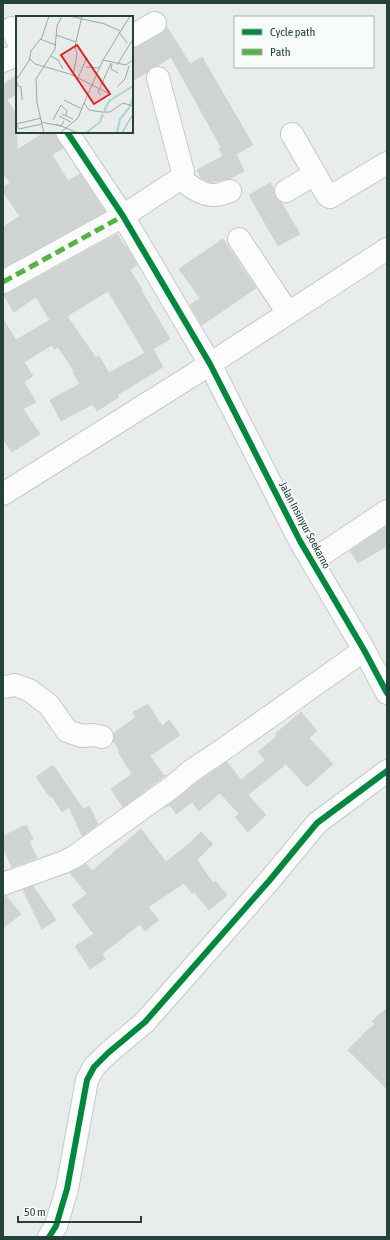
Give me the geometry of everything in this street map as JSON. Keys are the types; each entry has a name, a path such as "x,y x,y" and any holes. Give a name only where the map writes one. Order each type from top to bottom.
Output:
{"street":[{"path":"133,35 155,23"},
{"path":"3,61 16,55"},
{"path":"3,282 122,216 181,178 183,172 158,78"},
{"name":"Jalan Insinyur Soekarno","path":"68,133 122,216 210,364 296,534 387,692"},
{"path":"292,134 327,195 330,197 387,163"},
{"path":"286,190 315,174"},
{"path":"181,178 204,193 214,195 230,191"},
{"path":"239,239 288,313"},
{"path":"3,494 210,364 387,249"},
{"path":"312,561 387,511"},
{"path":"3,884 74,857 172,787 191,771 364,650"},
{"path":"3,687 15,685 29,690 48,705 67,731 82,736 94,735 102,737"},
{"path":"49,1237 56,1226 67,1189 87,1080 94,1067 108,1053 145,1022 270,881 317,823 387,771"}],"building":[{"path":"167,27 190,64 202,57 253,145 236,154 244,171 229,179 209,182 201,178 197,170 223,156 219,148 221,147 171,57 149,69 148,72 133,80 133,48 138,47 166,30"},
{"path":"16,76 16,94 7,100 16,114 17,150 43,133 55,133 57,139 63,148 52,155 68,181 80,174 105,212 3,268 3,227 20,216 3,192 3,187 10,183 3,173 3,85"},
{"path":"270,183 274,189 275,197 281,202 300,234 278,246 249,195"},
{"path":"117,234 137,265 130,270 170,339 153,349 163,367 117,395 119,397 97,411 93,404 61,421 50,400 80,384 73,372 74,371 58,347 54,349 52,345 24,362 33,376 24,382 36,402 23,409 40,434 12,452 3,439 3,319 16,340 50,320 36,297 14,312 3,294 9,293","holes":["108,291 145,353 109,373 99,356 96,358 67,316"]},
{"path":"223,239 256,288 202,325 190,305 200,298 179,269"},
{"path":"387,526 387,546 358,563 350,551"},
{"path":"148,704 162,726 169,720 180,735 150,756 164,776 166,775 123,807 111,789 132,774 113,741 114,733 136,717 133,712"},
{"path":"301,712 317,731 309,738 333,764 307,787 286,764 248,795 266,815 248,832 235,817 239,814 220,793 199,811 192,802 176,814 170,805 166,807 199,781 227,762 241,780 265,760 258,752 277,736 275,734"},
{"path":"53,765 83,809 89,806 98,824 82,836 69,807 62,812 52,796 50,797 36,777"},
{"path":"26,825 33,839 29,841 37,858 12,867 3,848 3,836"},
{"path":"141,829 166,862 189,844 201,832 213,844 197,860 213,883 215,881 227,895 209,910 194,892 192,893 184,883 148,907 159,920 145,931 140,924 102,954 105,959 90,969 75,946 94,934 72,905 87,894 70,873 86,864 92,871"},
{"path":"33,886 56,920 42,929 23,890"},
{"path":"3,896 6,896 21,914 3,928"},
{"path":"387,1008 387,1089 348,1050 375,1024 372,1021"}],"marked path":[{"path":"3,282 123,216"}],"cycle path":[{"path":"68,133 123,216 210,364 300,541 364,650 387,693"},
{"path":"49,1237 56,1226 67,1189 87,1080 94,1067 108,1053 145,1022 269,881 317,823 387,771"}]}
